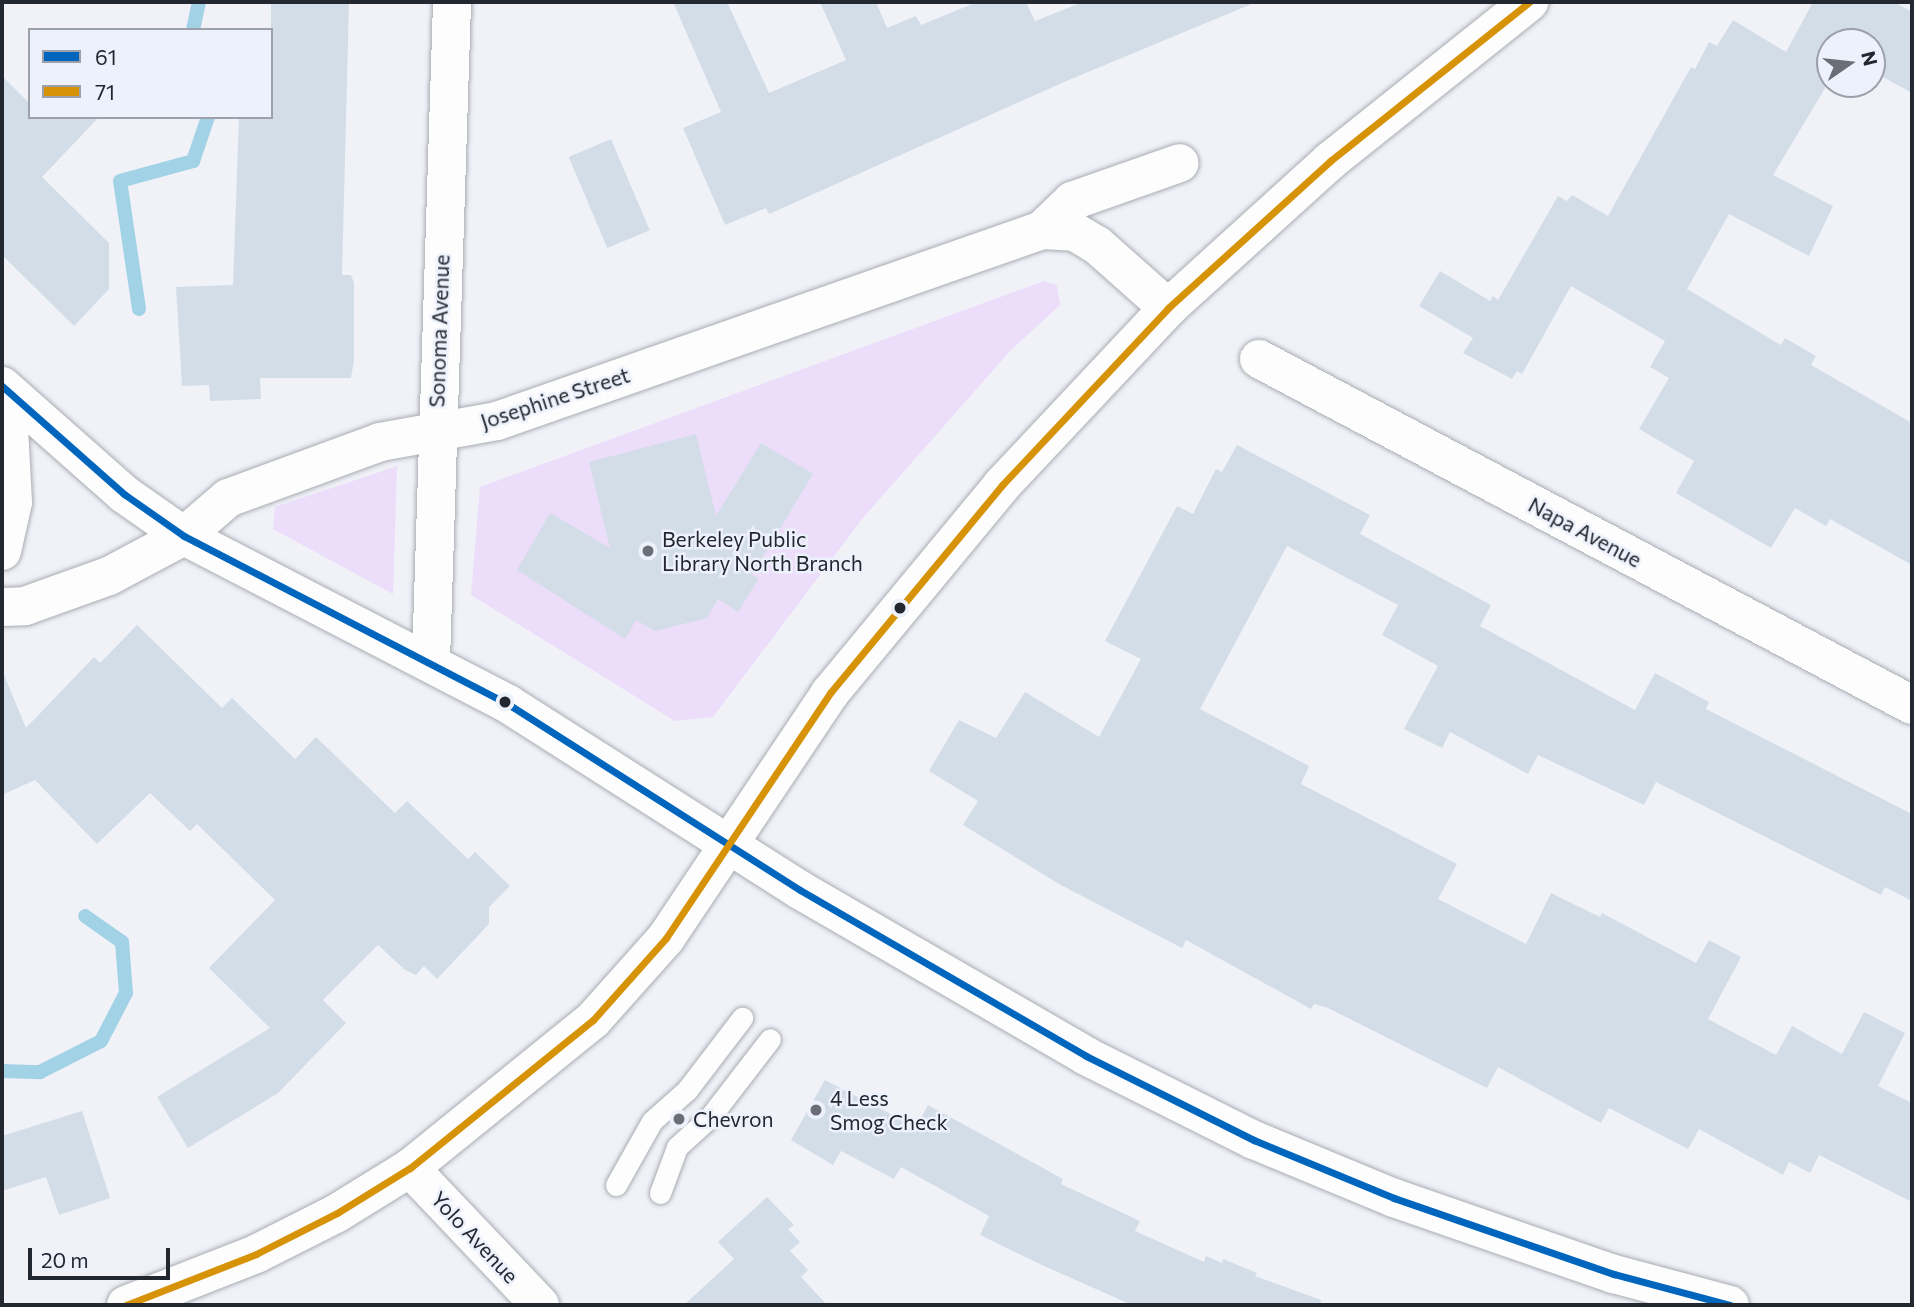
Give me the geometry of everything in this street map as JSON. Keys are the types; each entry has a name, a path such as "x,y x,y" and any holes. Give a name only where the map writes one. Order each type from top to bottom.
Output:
{"street":[{"name":"Sonoma Avenue","path":"431,661 435,432 452,2"},
{"path":"126,1305 256,1254 337,1213 410,1168 593,1020 666,938 830,693 1002,485 1168,308 1330,161 1530,2"},
{"name":"Josephine Street","path":"1042,230 1072,201 1180,163"},
{"name":"Josephine Street","path":"2,607 25,606 109,576 184,536 228,498 380,442 497,421 1042,230 1075,232 1097,245 1168,308"},
{"name":"Napa Avenue","path":"1259,359 1912,705"},
{"path":"4,389 124,494 184,536 431,661 508,704 728,844 1086,1056 1255,1140 1420,1207 1614,1274 1730,1305"},
{"path":"2,551 13,502 4,389"},
{"name":"Yolo Avenue","path":"410,1168 540,1305"}],"lane":[{"path":"616,1185 652,1121 687,1090 742,1018"},
{"path":"660,1193 677,1147 710,1117 769,1039"}],"shaded area":[{"path":"1044,281 1057,285 1060,305 1010,351 862,519 713,717 675,721 471,595 480,487"},
{"path":"397,466 393,594 273,529 275,507"}],"building":[{"path":"271,2 349,2 342,275 351,275 354,283 354,360 351,378 260,378 261,399 210,401 209,385 182,386 176,287 233,285 239,119 273,119"},
{"path":"673,2 727,2 769,93 846,60 820,2 876,2 887,28 916,16 921,25 977,2 1026,2 1035,21 1083,2 1254,3 1064,82 769,214 766,208 725,225 683,128 721,112"},
{"path":"1813,2 1894,2 1912,12 1912,93 1886,79 1886,28 1816,28 1816,98 1819,98 1773,175 1833,206 1809,256 1729,214 1687,289 1781,345 1785,338 1816,356 1811,365 1912,423 1912,565 1830,519 1826,526 1795,508 1771,548 1676,493 1694,461 1639,429 1669,378 1650,367 1665,341 1571,286 1522,374 1517,371 1512,379 1463,353 1473,338 1419,306 1440,271 1490,301 1493,296 1498,300 1558,196 1567,201 1572,195 1608,216 1691,67 1695,69 1709,42 1717,46 1733,20 1786,52"},
{"path":"2,76 28,102 28,119 97,119 42,177 109,243 109,289 74,326 2,255"},
{"path":"611,139 650,230 607,248 569,157"},
{"name":"Berkeley Public Library North Branch","path":"696,434 716,516 761,443 813,474 752,575 759,578 738,612 718,599 707,618 655,631 636,620 625,639 517,570 550,513 610,548 589,462"},
{"path":"1237,445 1370,515 1360,534 1491,605 1480,626 1635,710 1655,673 1709,702 1706,709 1912,814 1912,901 1885,887 1881,895 1656,782 1644,805 1538,755 1528,774 1450,732 1442,748 1404,729 1438,666 1382,635 1398,605 1287,546 1200,709 1309,766 1301,784 1457,864 1438,899 1526,944 1551,893 1600,917 1602,913 1696,963 1709,940 1741,957 1708,1019 1776,1055 1792,1026 1842,1054 1864,1012 1905,1033 1878,1086 1912,1103 1912,1202 1819,1155 1810,1173 1789,1162 1783,1175 1699,1129 1688,1149 1609,1108 1601,1123 1498,1067 1487,1088 1328,1008 1314,1004 1311,1009 1186,940 1182,948 1059,884 963,825 978,801 929,771 959,720 996,738 1025,692 1099,737 1141,659 1105,641 1177,506 1193,514 1216,469 1222,472"},
{"path":"137,625 222,708 232,698 295,759 316,737 395,813 407,801 468,859 475,852 510,886 489,907 489,924 437,979 424,966 416,975 405,970 378,945 323,1000 346,1023 278,1093 188,1148 157,1097 270,1028 209,968 275,900 197,824 190,831 150,793 97,844 35,780 2,795 2,670 26,728 94,657 100,663"},
{"path":"825,1080 916,1127 928,1105 1063,1179 1061,1184 1140,1221 1135,1231 1204,1262 1206,1256 1222,1263 1223,1259 1257,1273 1255,1276 1321,1300 1320,1305 1132,1305 1042,1265 980,1235 989,1216 901,1167 894,1179 841,1151 833,1165 791,1140"},
{"path":"82,1111 110,1198 59,1215 46,1177 2,1191 2,1136"},
{"path":"767,1197 794,1225 788,1229 800,1242 790,1251 808,1270 801,1277 827,1305 684,1305 734,1259 718,1242"}],"waterway":[{"path":"193,28 199,2"},
{"path":"139,309 120,181 193,161 207,119"},
{"path":"2,1071 40,1072 101,1041 126,993 122,942 85,916"}],"transit line":[{"name":"71","path":"126,1305 256,1254 337,1213 410,1168 593,1020 666,938 830,693 1002,485 1168,308 1330,161 1529,2"},
{"name":"61","path":"2,386 124,494 184,536 508,704 800,890 1086,1056 1254,1140 1394,1198 1614,1274 1730,1305"}],"place":[{"name":"Berkeley Public Library North Branch","path":"648,551"},
{"name":"4 Less Smog Check","path":"816,1110"},
{"name":"Chevron","path":"679,1119"}]}
